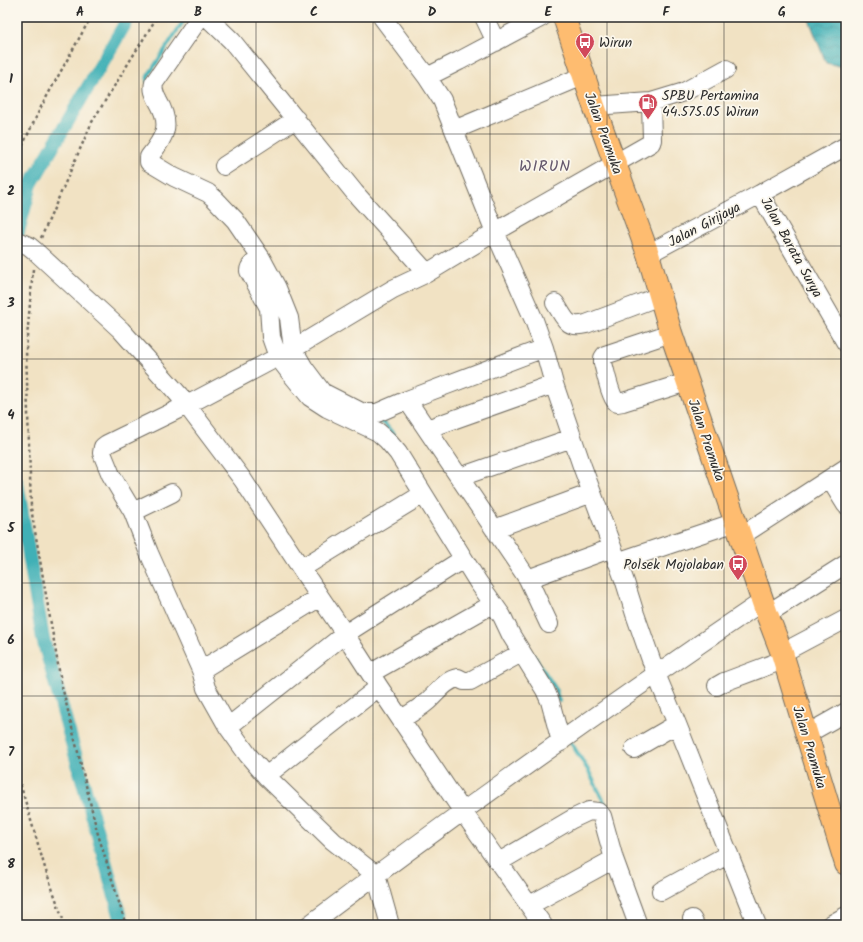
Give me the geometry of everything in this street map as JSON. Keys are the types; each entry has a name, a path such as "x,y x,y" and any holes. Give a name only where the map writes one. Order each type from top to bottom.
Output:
{"main road":[{"name":"Jalan Pramuka","path":"564,17 594,106 648,254 687,382 783,656 846,864"}],"street":[{"path":"200,17 152,88 162,107 166,120 166,129 149,157 149,162 215,198 235,220 257,260 249,268 249,271 269,308 271,337 285,353 304,368 322,392 363,413 377,413 407,400 544,348"},
{"path":"207,17 232,41 355,193 427,273"},
{"path":"382,17 427,77 442,100 495,232 534,320 572,438 615,555 656,674 678,724 757,925"},
{"path":"484,17 496,42"},
{"path":"427,77 542,17"},
{"path":"594,106 651,102 684,92 726,69"},
{"path":"454,130 584,76"},
{"path":"390,925 376,875 333,841 266,776 248,755 228,727 206,688 201,670 149,553 133,512 111,475 102,453 103,447 187,405 285,353 393,289 427,273 495,232 651,143 651,102"},
{"path":"224,166 296,119"},
{"name":"Jalan Barata Surya","path":"846,146 760,194 846,343"},
{"name":"Jalan Girijaya","path":"648,254 760,194"},
{"path":"27,246 121,330 187,405 243,480 463,812 543,925"},
{"path":"555,303 568,323 577,326 660,296"},
{"path":"671,333 605,355 603,358 603,363 612,395 614,400 618,403 687,382"},
{"path":"285,353 310,397 327,408 378,432 398,453 464,559 502,616 521,653 546,690 565,739"},
{"path":"427,429 554,384"},
{"path":"407,400 528,579 549,624"},
{"path":"460,477 572,438"},
{"path":"528,579 615,555 738,529 830,479 846,468"},
{"path":"830,479 846,505"},
{"path":"133,512 172,493"},
{"path":"494,530 592,493"},
{"path":"302,568 423,494"},
{"path":"228,727 345,634 464,559"},
{"path":"309,925 463,812 656,674 765,608 846,564"},
{"path":"201,670 320,597"},
{"path":"266,776 375,680 493,604"},
{"path":"717,686 783,656 846,619"},
{"path":"401,719 428,702 433,695 448,682 458,678 464,681 470,681 521,653"},
{"path":"807,734 846,712"},
{"path":"634,749 678,724"},
{"path":"499,862 572,819 589,811 598,812 602,816 614,859 638,925"},
{"path":"661,892 729,854"},
{"path":"530,906 614,859"},
{"path":"830,925 846,916"}],"path":[{"path":"17,157 41,106 90,17"},
{"path":"126,925 97,831 61,682 31,508 26,349 27,246 92,122 156,17"},
{"path":"17,773 45,868 65,925"}],"water":[{"path":"808,17 846,17 846,71 844,67 826,63"}],"waterway":[{"path":"17,235 31,184 129,17"},
{"path":"147,81 148,76 186,17"},
{"path":"278,320 283,345"},
{"path":"375,420 385,424 394,435"},
{"path":"17,483 43,639 123,925"},
{"path":"534,656 555,688 559,701"},
{"path":"570,741 588,770 609,812"}],"place":[{"name":"Wirun","path":"585,59"},
{"name":"SPBU Pertamina 44.575.05 Wirun","path":"648,120"},
{"name":"Polsek Mojolaban","path":"738,581"}],"district":[{"name":"WIRUN","path":"545,165"}]}
